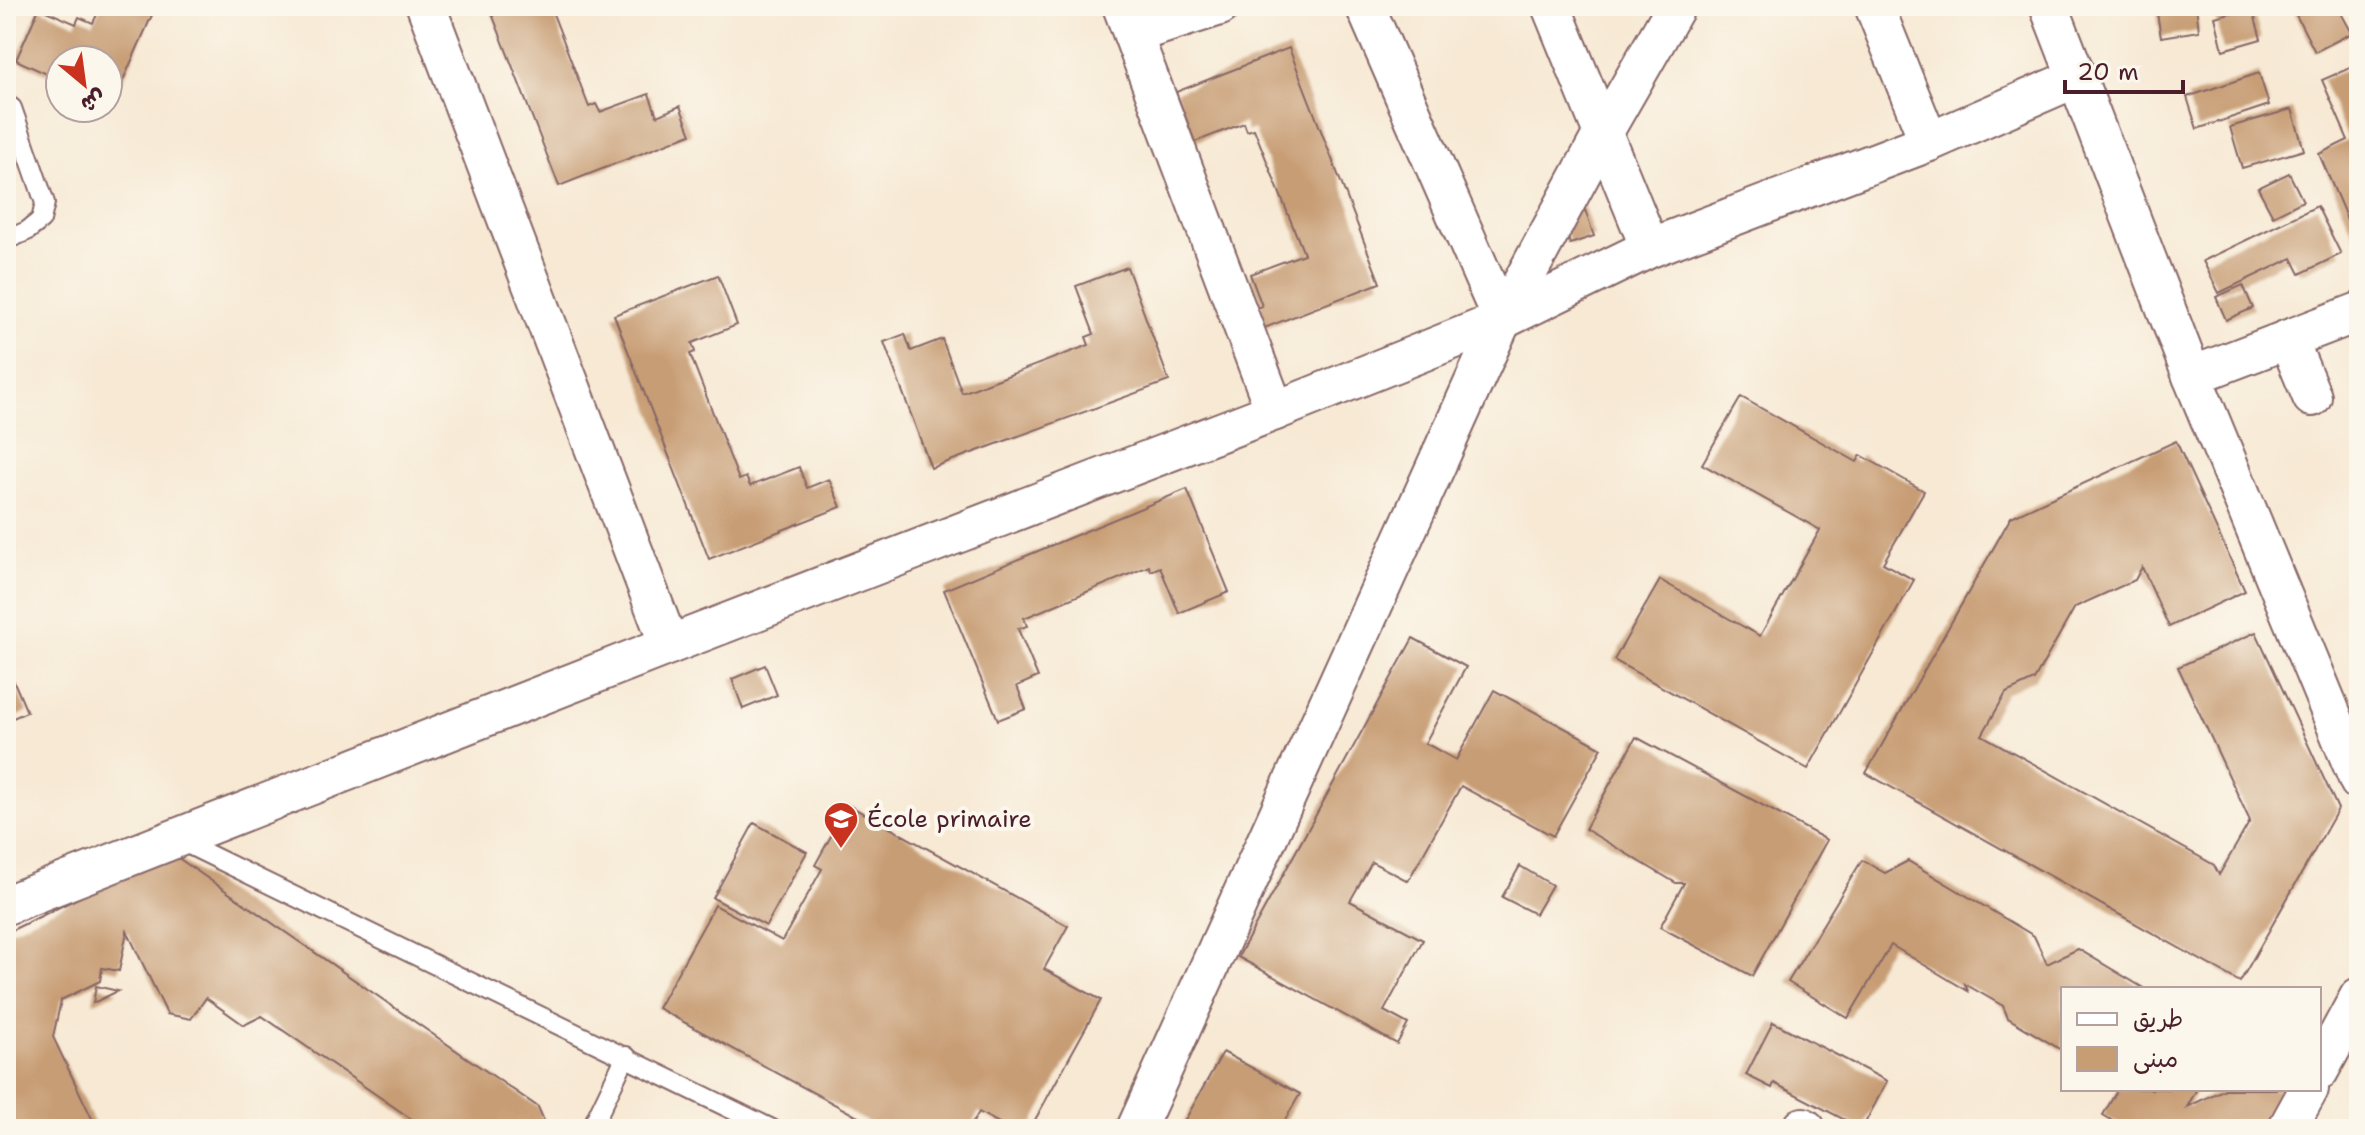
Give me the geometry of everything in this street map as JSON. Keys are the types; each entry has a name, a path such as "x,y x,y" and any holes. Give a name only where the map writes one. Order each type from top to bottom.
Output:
{"street":[{"path":"426,6 669,645"},
{"path":"1220,6 1127,20 1275,411"},
{"path":"1365,6 1502,320"},
{"path":"1551,6 1650,248"},
{"path":"1136,1129 1502,320 1676,6"},
{"path":"1874,6 1929,142"},
{"path":"2049,6 2192,376 2359,781"},
{"path":"6,905 1275,411 1502,320 1650,248 1929,142 2076,78"},
{"path":"2192,376 2359,312"},
{"path":"2288,339 2312,397"},
{"path":"2321,1067 2359,997"},
{"path":"2287,1129 2308,1091"}],"lane":[{"path":"6,104 12,108 45,203 41,220 27,231 6,240"},
{"path":"177,838 772,1129"},
{"path":"591,1129 626,1056"}],"building":[{"path":"101,6 156,6 124,78 124,44 44,44 44,73 16,60 39,8 76,24 79,17 93,23"},
{"path":"489,6 550,6 589,107 596,104 600,112 649,94 657,116 680,106 691,134 559,186"},
{"path":"2196,6 2199,31 2161,37 2156,7"},
{"path":"2304,6 2337,6 2352,33 2315,52 2294,11"},
{"path":"2252,7 2261,39 2223,50 2215,17"},
{"path":"1289,48 1380,283 1254,332 1246,312 1262,306 1250,274 1304,254 1254,129 1247,131 1244,123 1195,142 1176,92"},
{"path":"2359,64 2359,247 2319,154 2348,140 2322,80"},
{"path":"2259,73 2269,105 2197,129 2187,97"},
{"path":"2292,109 2304,150 2242,168 2230,127"},
{"path":"2289,173 2303,201 2273,216 2258,188"},
{"path":"2317,206 2341,254 2300,274 2292,258 2219,293 2203,261"},
{"path":"1584,207 1594,236 1570,244 1561,215"},
{"path":"1127,267 1169,381 931,468 884,342 905,334 911,351 942,339 962,393 1089,345 1086,337 1094,334 1076,286"},
{"path":"718,275 737,325 692,343 695,352 690,354 739,480 746,477 750,486 799,467 807,488 829,479 841,507 709,559 614,315"},
{"path":"2243,285 2253,308 2226,320 2216,297"},
{"path":"1741,397 1857,462 1861,455 1924,491 1883,563 1914,580 1808,769 1614,660 1660,580 1760,636 1820,530 1702,464"},
{"path":"2176,441 2245,591 2169,627 2142,567 2135,580 2075,607 2034,680 2006,693 1982,735 2214,865 2219,875 2250,821 2178,667 2256,632 2338,809 2240,982 1866,773 2011,517"},
{"path":"1187,489 1229,592 1179,613 1160,567 1151,571 1149,566 1024,618 1027,626 1018,629 1038,677 1017,686 1026,709 998,720 944,590"},
{"path":"1413,638 1466,667 1425,743 1456,760 1494,690 1602,748 1553,836 1461,786 1408,881 1372,862 1350,901 1423,940 1384,1011 1408,1024 1397,1044 1238,957"},
{"path":"6,663 27,712 6,721"},
{"path":"765,665 777,695 743,709 732,679"},
{"path":"1636,737 1827,840 1752,976 1660,927 1684,883 1676,883 1585,829"},
{"name":"École primaire","path":"848,805 1068,926 1044,969 1101,1000 1030,1129 1010,1129 979,1112 969,1129 880,1129 658,1008 715,905 782,941 822,869 815,865"},
{"path":"754,823 807,852 766,926 713,898"},
{"path":"171,853 538,1107 545,1123 540,1129 426,1129 262,1016 244,1025 206,998 191,1019 167,1014 127,931 119,971 102,968 100,981 61,1000 53,1037 97,1129 9,1129 6,1123 6,933"},
{"path":"1862,860 1885,873 1908,861 2034,936 2047,964 2078,949 2142,987 2061,987 2061,1050 2008,1018 2003,1006 1965,984 1968,991 1891,945 1848,1018 1788,982"},
{"path":"1520,866 1552,885 1535,914 1502,897"},
{"path":"96,986 118,991 93,1003"},
{"path":"1773,1022 1887,1081 1862,1129 1774,1083 1772,1088 1746,1075"},
{"path":"1223,1052 1300,1094 1280,1129 1180,1129"},
{"path":"2117,1091 2196,1091 2187,1107 2221,1091 2290,1091 2274,1129 2127,1129 2103,1115"}],"place":[{"name":"École primaire","path":"841,850"}]}
